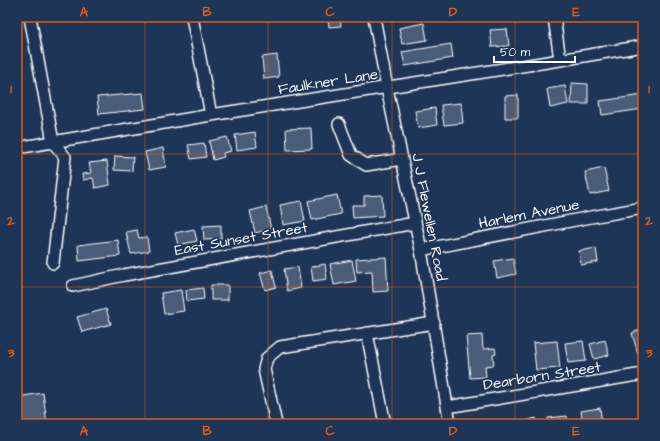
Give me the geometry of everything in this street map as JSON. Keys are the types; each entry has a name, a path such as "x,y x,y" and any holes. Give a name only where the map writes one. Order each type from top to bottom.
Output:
{"street":[{"path":"30,17 53,142 65,157 53,263"},
{"path":"192,17 211,116"},
{"name":"J J Flewellen Road","path":"374,17 387,88 421,250 450,424"},
{"path":"554,17 560,60"},
{"name":"Faulkner Lane","path":"17,148 643,46"},
{"path":"339,124 351,155 366,165 402,159"},
{"name":"Harlem Avenue","path":"421,250 643,208"},
{"name":"East Sunset Street","path":"73,286 124,275 415,223"},
{"path":"276,424 264,369 267,358 280,347 434,323"},
{"path":"367,333 385,424"},
{"name":"Dearborn Street","path":"447,407 643,374"}],"building":[{"path":"328,17 340,17 341,26 329,27"},
{"path":"424,23 427,40 402,44 399,28"},
{"path":"507,29 509,46 492,47 490,30"},
{"path":"451,44 453,58 405,66 402,52"},
{"path":"277,55 279,77 264,79 262,57"},
{"path":"572,83 588,84 588,104 571,104"},
{"path":"565,86 568,104 550,108 547,89"},
{"path":"143,93 145,109 99,114 97,97"},
{"path":"518,95 518,118 505,118 505,96"},
{"path":"643,95 643,109 602,115 600,101"},
{"path":"461,103 463,123 444,125 441,105"},
{"path":"435,108 437,125 418,128 415,111"},
{"path":"311,128 312,149 287,150 286,129"},
{"path":"255,132 257,147 237,150 235,135"},
{"path":"227,137 231,151 223,153 224,157 213,160 209,141"},
{"path":"204,143 206,157 191,159 188,145"},
{"path":"163,148 166,167 149,170 145,152"},
{"path":"115,156 133,157 132,171 114,170"},
{"path":"107,161 110,185 95,188 93,178 83,180 82,174 91,173 89,163"},
{"path":"604,168 609,191 590,195 585,172"},
{"path":"337,195 341,214 312,220 308,201"},
{"path":"382,195 383,216 353,218 352,205 364,205 364,196"},
{"path":"301,201 305,221 283,225 280,205"},
{"path":"266,207 271,229 255,233 250,211"},
{"path":"221,225 221,239 204,240 203,226"},
{"path":"194,229 197,241 178,245 175,233"},
{"path":"137,230 139,238 147,237 149,251 131,254 126,232"},
{"path":"118,240 120,256 79,261 78,245"},
{"path":"596,248 598,262 581,265 579,251"},
{"path":"386,257 388,291 373,292 372,271 357,272 356,259"},
{"path":"513,258 516,274 497,278 494,261"},
{"path":"352,260 356,281 334,285 330,264"},
{"path":"325,264 327,279 313,281 311,267"},
{"path":"298,267 301,288 287,291 284,269"},
{"path":"272,270 276,287 265,290 260,273"},
{"path":"211,285 228,285 228,300 211,300"},
{"path":"203,288 204,299 187,301 186,290"},
{"path":"181,290 184,311 164,314 161,293"},
{"path":"106,309 111,324 82,332 77,317"},
{"path":"643,329 643,353 638,354 632,333"},
{"path":"482,335 483,349 495,348 496,354 493,355 494,365 485,366 486,377 470,378 466,336"},
{"path":"605,340 609,355 594,359 590,344"},
{"path":"557,341 560,368 536,370 533,343"},
{"path":"583,341 586,361 568,363 565,343"},
{"path":"43,393 47,424 17,424 17,397"},
{"path":"600,408 602,424 583,424 581,411"},
{"path":"567,416 568,424 549,424 548,418"},
{"path":"536,418 538,424 522,424 522,422"}]}
